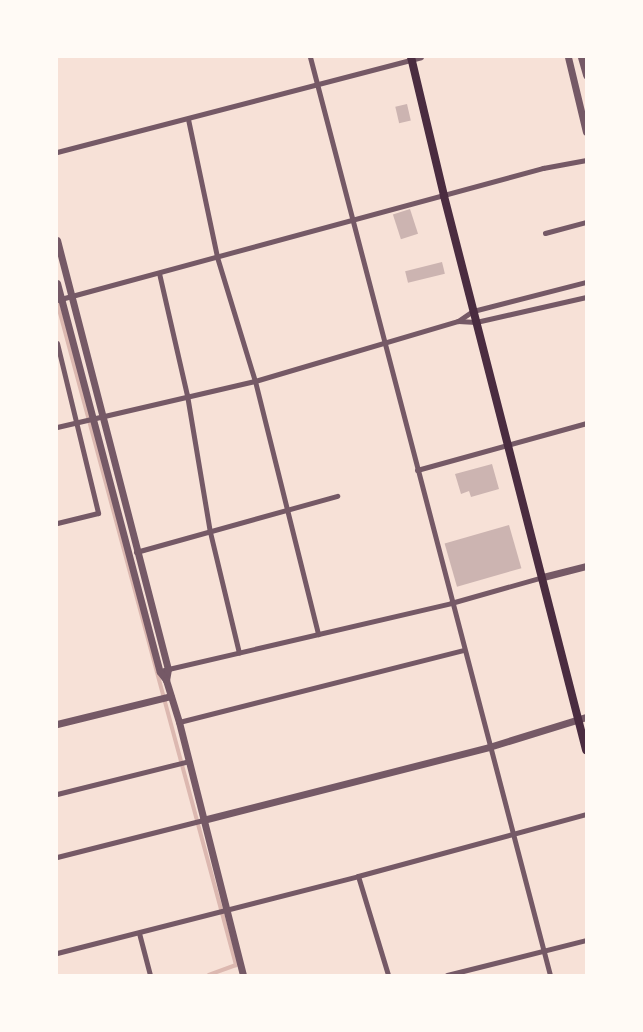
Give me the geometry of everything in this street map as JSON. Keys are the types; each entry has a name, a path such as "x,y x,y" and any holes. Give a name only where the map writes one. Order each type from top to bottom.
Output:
{"main road":[{"path":"411,58 473,311 543,577 583,718 586,750"}],"street":[{"path":"310,57 550,975"},
{"path":"57,152 318,86 421,57"},
{"path":"568,57 586,132"},
{"path":"581,57 586,75"},
{"path":"188,119 217,258 255,381 318,634"},
{"path":"59,299 543,168 586,160"},
{"path":"545,233 586,222"},
{"path":"57,240 168,669 166,680"},
{"path":"159,273 187,395 210,532 239,652"},
{"path":"57,427 255,381 458,321 473,311 586,282"},
{"path":"57,283 59,299 94,418 160,672 166,680 179,722 243,975"},
{"path":"458,321 476,322 586,297"},
{"path":"57,343 98,513 57,523"},
{"path":"417,470 586,423"},
{"path":"129,554 337,496"},
{"path":"160,672 451,603 586,566"},
{"path":"179,722 464,650"},
{"path":"57,724 171,696"},
{"path":"57,857 489,747 583,718"},
{"path":"57,794 189,761"},
{"path":"57,953 513,836 586,814"},
{"path":"358,876 388,975"},
{"path":"139,933 150,975"},
{"path":"447,975 586,940"}],"building":[{"path":"407,104 411,121 399,123 395,107"},
{"path":"410,209 418,234 401,239 393,215"},
{"path":"442,262 445,274 408,283 405,271"},
{"path":"492,464 499,489 471,497 469,491 461,494 455,474"},
{"path":"509,525 521,568 457,587 445,543"}],"waterway":[{"path":"57,302 236,965 209,975"}]}
